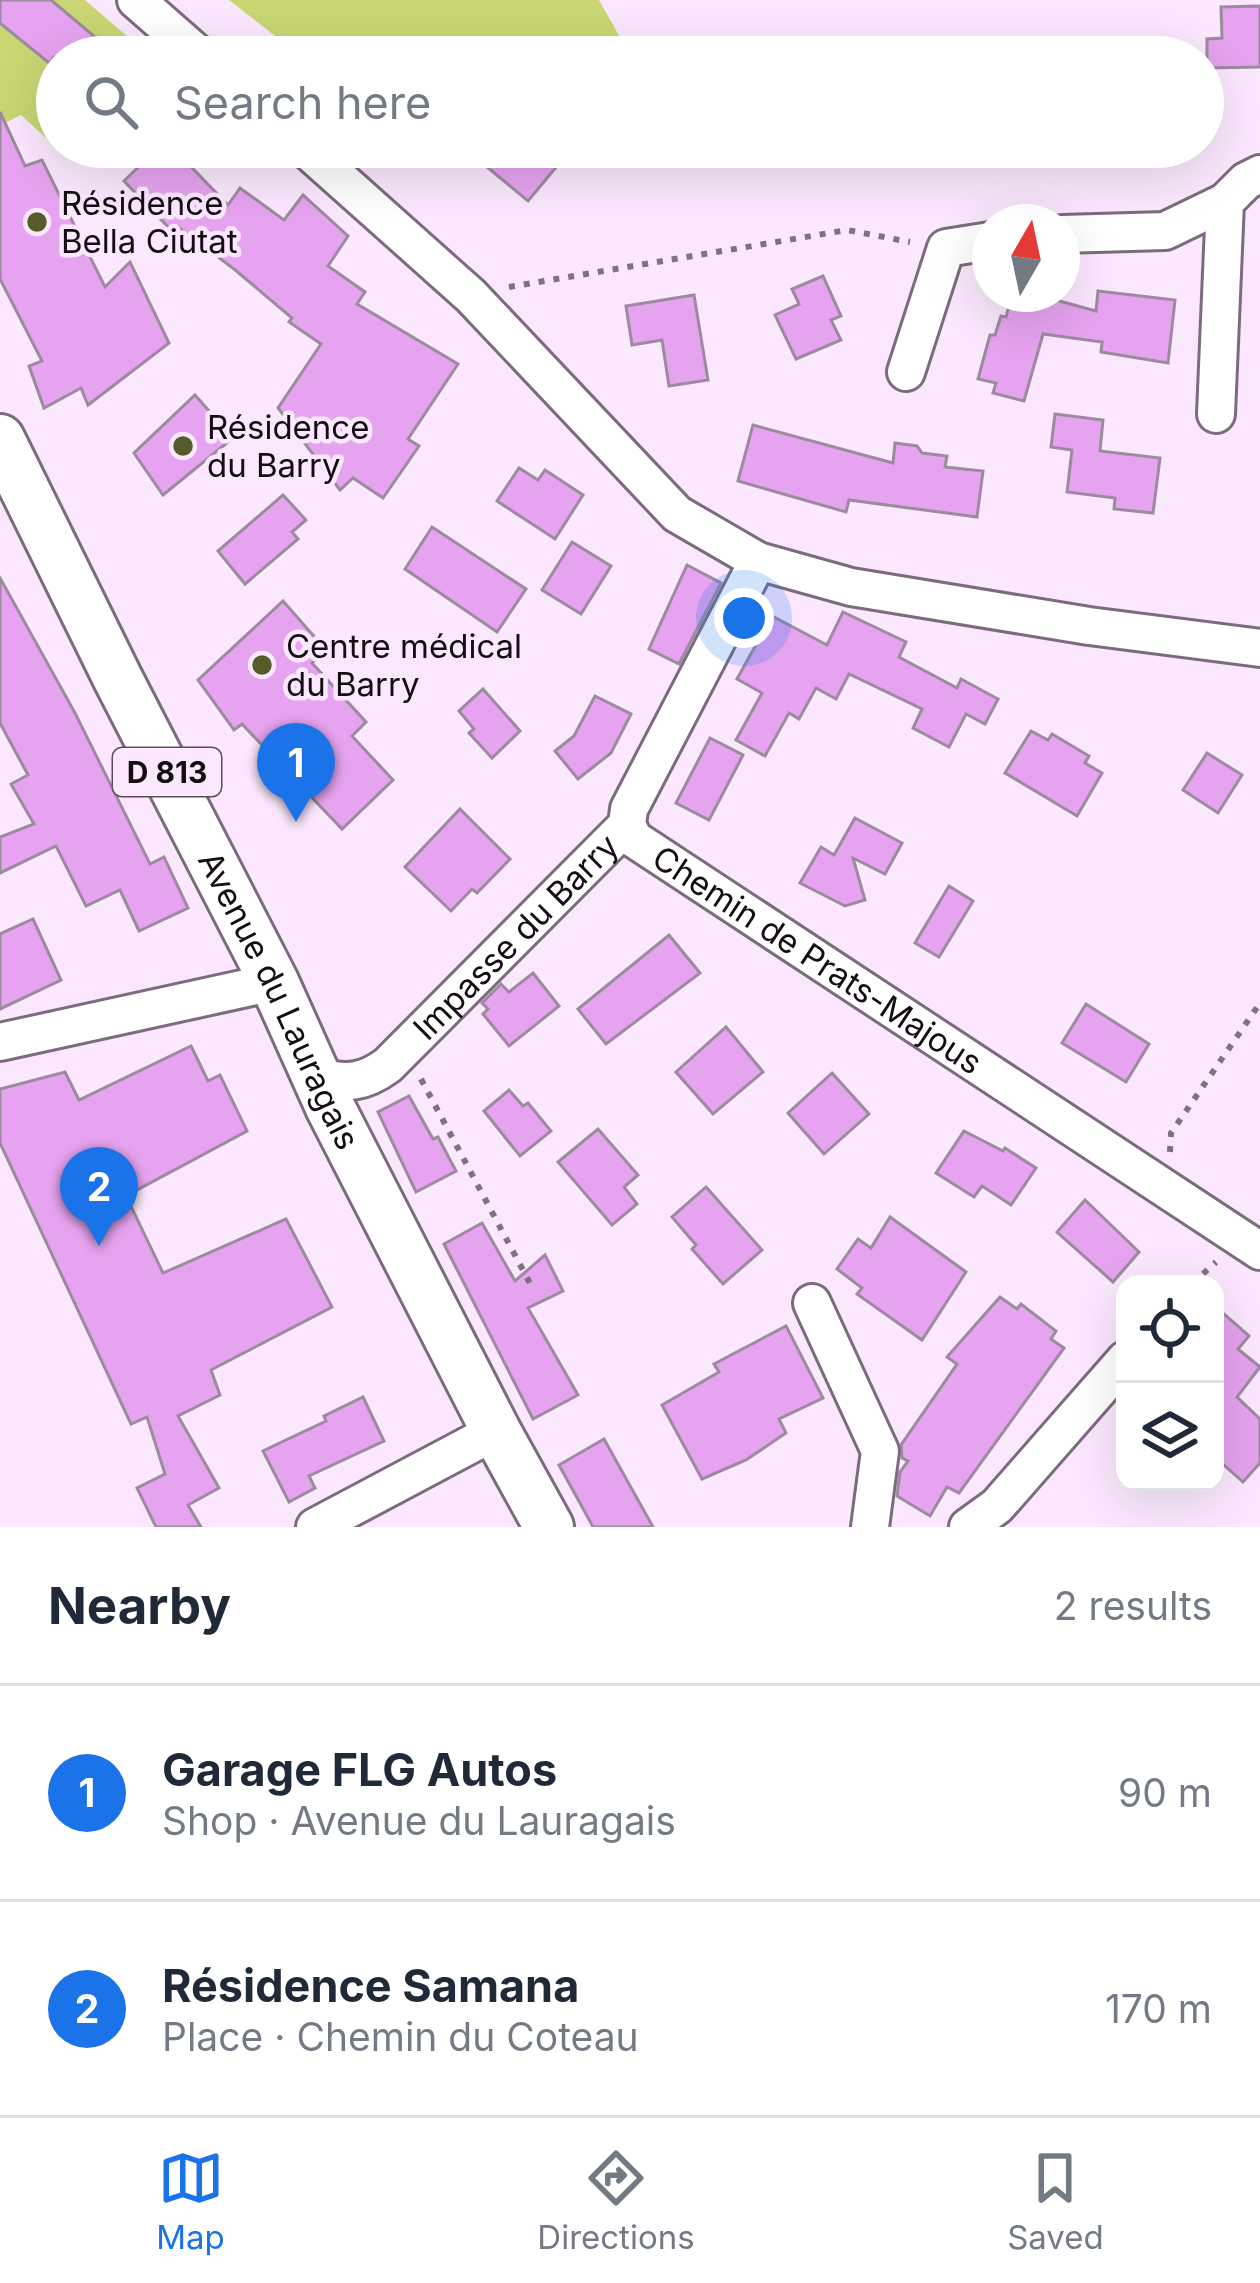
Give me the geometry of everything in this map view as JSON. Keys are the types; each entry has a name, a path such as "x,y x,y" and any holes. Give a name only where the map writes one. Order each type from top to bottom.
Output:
{"main road":[{"name":"Avenue du Lauragais","path":"0,440 496,1431 550,1527"}],"street":[{"path":"136,0 177,36"},
{"path":"328,168 471,296 676,514 758,561 851,587 1260,648"},
{"path":"1080,233 1166,231 1225,202 1260,174"},
{"path":"1216,414 1225,202"},
{"path":"906,372 946,248 972,244"},
{"name":"Chemin de Prats-Majous","path":"758,561 628,809 627,825 634,839 1260,1251"},
{"name":"Impasse du Barry","path":"318,1077 359,1082 388,1065 627,825"},
{"path":"0,1042 274,982"},
{"path":"812,1303 880,1451 869,1527"},
{"path":"968,1527 998,1506 1116,1370"},
{"path":"315,1527 496,1431"}],"path":[{"path":"471,296 847,230 946,248"},
{"path":"1169,1160 1171,1133 1260,1003"},
{"path":"404,1046 532,1287"}],"green space":[{"path":"0,0 85,0 127,36 36,36 36,129 21,115 0,125"},
{"path":"229,0 599,0 619,36 275,36"}],"building":[{"path":"0,0 51,0 94,36 36,36 36,52 0,23"},
{"path":"1260,6 1260,67 1224,68 1221,7"},
{"name":"Résidence Bella Ciutat","path":"0,112 25,166 36,162 36,168 46,168 105,287 130,262 169,343 88,405 81,388 44,408 29,366 42,361 0,279"},
{"path":"137,168 192,168 228,205 240,188 284,220 303,195 348,236 328,266 365,292 357,304 458,364 408,439 419,446 383,498 353,478 340,490 278,408 321,344 289,322 292,318 234,269 178,227 173,232 124,181"},
{"path":"488,168 556,168 528,201"},
{"path":"823,276 841,316 831,320 841,340 796,359 775,315 799,304 792,289"},
{"path":"1098,291 1175,300 1168,363 1101,352 1102,342 1043,334 1024,401 993,393 996,383 978,379 990,335 995,335 1001,316 1007,312 1080,312 1080,307 1096,311"},
{"path":"694,295 708,380 669,386 662,340 632,345 626,306"},
{"name":"Résidence du Barry","path":"195,395 233,438 163,495 134,453"},
{"path":"1055,414 1103,420 1100,451 1160,458 1153,513 1114,509 1115,498 1067,492 1072,450 1051,447"},
{"path":"753,425 893,463 895,443 947,456 945,467 983,471 977,517 849,500 846,512 738,481"},
{"path":"519,468 538,480 545,470 583,495 555,539 497,501"},
{"path":"283,495 306,520 292,532 298,539 245,584 218,551"},
{"path":"432,527 526,589 497,632 405,569"},
{"path":"572,542 611,566 581,614 542,590"},
{"path":"687,565 721,583 679,664 649,649"},
{"path":"0,578 75,713 150,864 164,857 188,908 139,931 120,890 86,906 56,846 0,873 0,837 34,824 11,784 28,775 0,723"},
{"path":"283,601 326,650 312,663 366,722 352,736 393,780 342,829 242,724 234,730 198,680"},
{"path":"843,612 906,642 899,657 957,688 961,679 998,699 985,724 966,714 949,747 913,728 922,709 849,674 836,699 816,688 799,719 789,713 765,756 736,740 762,693 737,679 772,616 827,645"},
{"path":"483,689 520,731 492,758 469,733 474,729 459,711"},
{"path":"595,696 631,714 611,753 578,779 555,751 574,736"},
{"path":"1031,731 1048,740 1052,734 1089,756 1085,763 1102,773 1077,816 1005,773"},
{"path":"710,738 743,755 709,820 676,803"},
{"path":"1207,753 1242,775 1218,813 1183,790"},
{"path":"460,809 510,859 477,893 472,889 451,911 405,867"},
{"path":"855,818 902,843 885,874 853,858 865,900 845,906 800,883 821,847 834,855"},
{"path":"949,886 973,901 939,957 915,943"},
{"path":"33,919 61,980 0,1009 0,934"},
{"path":"669,935 700,973 606,1044 578,1009"},
{"path":"533,973 559,1006 509,1046 483,1014 488,1009 482,1003 501,984 509,992"},
{"path":"1086,1004 1149,1044 1126,1082 1062,1043"},
{"path":"726,1027 763,1072 713,1114 676,1072"},
{"path":"191,1046 208,1081 220,1075 247,1131 126,1196 163,1273 286,1219 332,1307 211,1370 220,1395 178,1416 219,1488 188,1505 201,1527 156,1527 137,1488 165,1474 147,1417 131,1424 0,1143 0,1089 65,1072 79,1100"},
{"path":"832,1073 869,1114 824,1154 788,1113"},
{"path":"509,1090 523,1106 528,1103 551,1131 520,1156 484,1111"},
{"path":"409,1096 456,1171 416,1192 378,1112"},
{"path":"598,1129 638,1175 624,1187 637,1204 612,1225 558,1162"},
{"path":"964,1131 1005,1148 1036,1168 1011,1205 982,1186 974,1197 936,1173"},
{"path":"706,1187 762,1250 723,1284 672,1217"},
{"path":"1085,1200 1139,1252 1113,1282 1057,1232"},
{"path":"890,1217 966,1272 922,1340 857,1294 862,1288 837,1269 858,1239 871,1248"},
{"path":"482,1223 515,1281 545,1255 563,1291 528,1308 578,1395 533,1419 444,1244"},
{"path":"1000,1297 1017,1309 1021,1304 1056,1331 1051,1339 1064,1348 959,1493 947,1487 930,1516 897,1496 900,1472 908,1461 902,1458 901,1445 957,1364 947,1357"},
{"path":"1224,1314 1249,1336 1238,1349 1260,1367 1237,1397 1260,1419 1260,1463 1243,1482 1224,1465"},
{"path":"786,1326 823,1398 779,1419 786,1433 746,1460 702,1479 662,1405 719,1372 714,1364"},
{"path":"363,1397 384,1441 309,1476 315,1488 289,1502 263,1451"},
{"path":"604,1439 653,1527 593,1527 559,1465"}],"place":[{"name":"Résidence Bella Ciutat","path":"37,222"},
{"name":"Résidence du Barry","path":"183,446"},
{"name":"Centre médical du Barry","path":"262,665"},
{"name":"Garage FLG Autos","path":"296,822"},
{"name":"Résidence Samana","path":"99,1246"}]}
